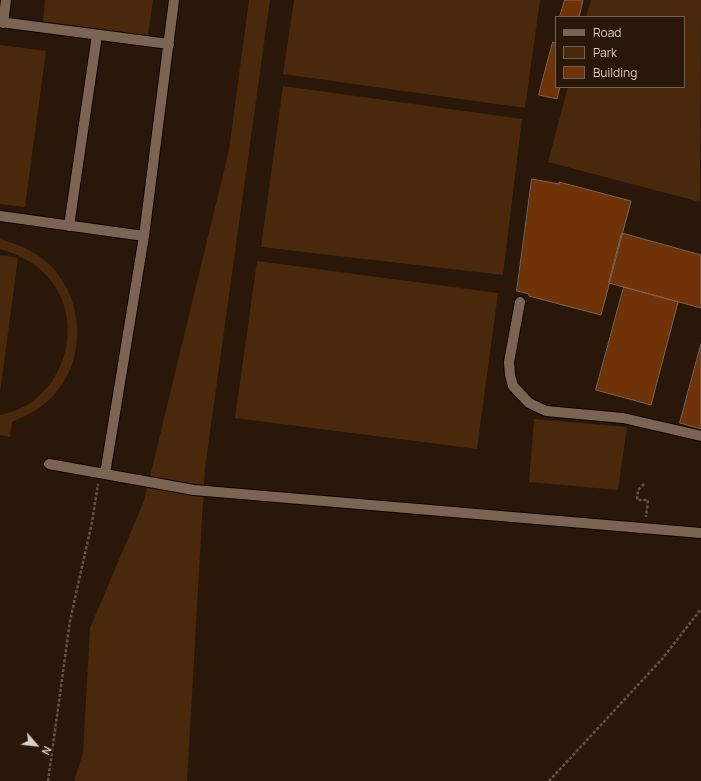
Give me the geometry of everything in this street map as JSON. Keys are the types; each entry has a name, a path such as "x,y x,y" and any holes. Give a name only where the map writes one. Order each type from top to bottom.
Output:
{"lane":[{"path":"6,0 2,23 169,44"},
{"path":"102,474 144,236 174,0"},
{"path":"69,226 97,35"},
{"path":"0,216 144,236"},
{"path":"520,302 510,362 510,375 513,386 529,403 546,411 623,418 701,436"},
{"path":"49,464 194,490 701,533"}],"path":[{"path":"48,781 70,621 102,474"},
{"path":"644,484 638,490 637,500 648,500 648,503"},
{"path":"549,781 662,659 701,610"}],"green space":[{"path":"45,0 153,0 148,36 43,22"},
{"path":"249,0 270,0 205,468 187,781 74,781 83,753 90,628 144,501 229,150"},
{"path":"294,0 540,0 525,108 283,74"},
{"path":"591,0 701,0 700,202 548,162 568,88 685,88 685,16 586,16"},
{"path":"0,45 46,51 25,207 0,204"},
{"path":"283,86 522,119 503,275 261,247"},
{"path":"0,239 34,253 50,266 63,282 72,300 76,320 77,340 73,360 65,379 53,396 44,404 29,414 12,422 10,437 0,435 0,415 22,408 41,394 55,377 64,356 68,334 66,312 58,291 43,272 33,264 17,255 0,249"},
{"path":"0,255 18,258 0,393"},
{"path":"257,261 498,293 477,449 235,418"},
{"path":"534,419 627,427 618,490 529,482"}],"building":[{"path":"565,0 583,0 579,16 560,16"},
{"path":"553,42 555,43 555,88 560,88 557,99 539,95"},
{"path":"532,179 559,184 559,182 631,201 601,315 529,296 529,294 517,291"},
{"path":"622,233 701,255 701,308 609,283"},
{"path":"624,287 678,302 651,405 596,390"},
{"path":"701,344 701,429 680,423"}]}
